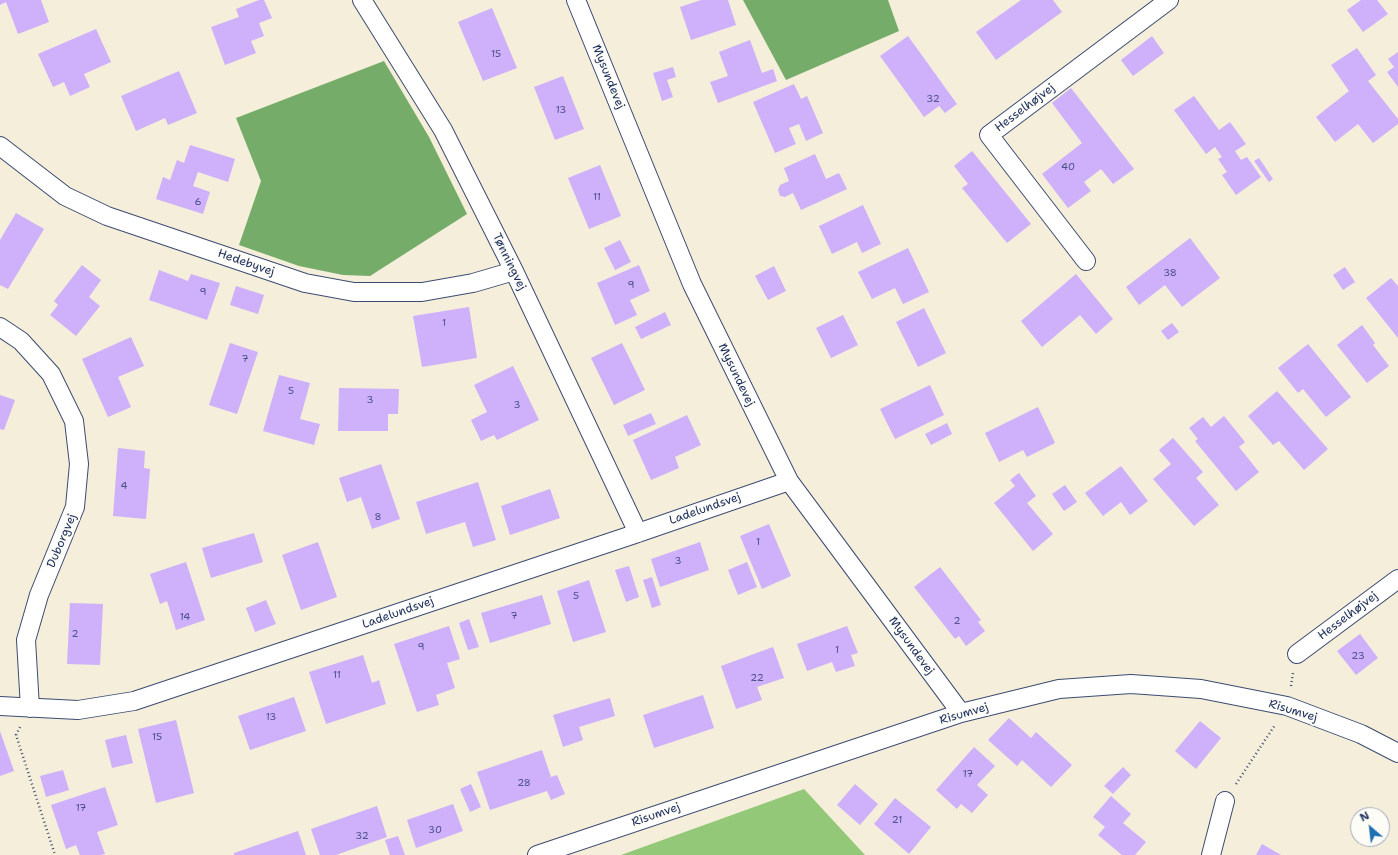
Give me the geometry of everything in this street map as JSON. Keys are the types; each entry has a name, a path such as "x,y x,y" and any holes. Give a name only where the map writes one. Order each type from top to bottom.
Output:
{"street":[{"name":"Tønningvej","path":"362,0 443,130 514,271 638,533"},
{"name":"Mysundevej","path":"576,0 692,284 789,481 961,713"},
{"name":"Hesselhøjvej","path":"1086,260 989,135 1169,0"},
{"name":"Hedebyvej","path":"0,146 65,196 107,216 305,283 354,292 422,292 473,284 514,271"},
{"name":"Duborgvej","path":"0,327 21,341 51,374 74,421 79,464 75,507 39,595 26,640 30,708"},
{"name":"Ladelundsvej","path":"0,706 78,710 134,701 638,533 789,481"},
{"name":"Hesselhøjvej","path":"1297,654 1398,579"},
{"name":"Risumvej","path":"537,855 961,713 1059,689 1131,684 1201,689 1287,706 1361,734 1398,753"},
{"path":"1211,855 1225,801"}],"path":[{"path":"1225,801 1287,706 1297,654"},
{"path":"30,708 16,735 55,855"}],"green space":[{"path":"743,0 888,0 899,31 786,80"},
{"path":"384,61 429,137 467,214 370,276 343,275 299,266 239,245 261,181 236,118"},
{"path":"804,789 865,855 621,855"}],"building":[{"path":"0,0 41,0 49,22 18,34 6,2 0,5"},
{"path":"259,0 264,0 272,18 259,23 264,36 251,41 256,53 225,65 211,27 239,17 236,9"},
{"path":"701,0 728,0 736,25 691,40 680,7"},
{"path":"1021,0 1053,0 1062,12 996,60 976,32"},
{"path":"1361,0 1377,0 1388,14 1363,32 1347,10"},
{"path":"492,8 517,68 483,81 458,22"},
{"path":"96,29 111,62 84,74 90,87 70,96 64,82 53,87 38,54"},
{"path":"908,36 957,104 945,113 939,106 924,117 880,56"},
{"path":"1152,36 1164,53 1133,76 1121,60"},
{"path":"750,40 762,73 773,69 777,81 718,103 710,82 728,76 719,52"},
{"path":"1357,48 1376,75 1368,81 1398,119 1398,124 1373,143 1358,124 1335,142 1316,117 1349,91 1331,65"},
{"path":"1398,52 1398,87 1387,72 1394,67 1388,59"},
{"path":"673,67 676,77 667,80 673,97 662,101 653,73"},
{"path":"179,71 197,113 168,125 165,118 136,131 121,96"},
{"path":"563,76 584,129 555,140 534,87"},
{"path":"794,84 801,99 807,96 823,133 806,141 799,124 789,128 796,144 775,153 753,102"},
{"path":"1071,88 1134,169 1113,184 1101,169 1084,182 1091,191 1068,208 1042,174 1082,143 1052,103"},
{"path":"1194,96 1219,130 1230,122 1246,144 1235,151 1241,160 1247,157 1261,177 1236,195 1222,175 1227,172 1218,159 1222,157 1215,147 1206,154 1174,110"},
{"path":"190,145 235,159 228,182 198,172 193,186 210,192 203,214 156,199 163,177 170,180 177,160 184,163"},
{"path":"972,151 1031,224 1007,243 962,188 968,184 954,166"},
{"path":"815,154 826,179 839,173 847,189 801,210 793,193 785,197 780,196 778,190 780,185 789,181 784,168"},
{"path":"1259,158 1273,179 1269,182 1254,161"},
{"path":"600,165 621,216 589,229 568,178"},
{"path":"863,205 881,244 862,253 857,242 832,254 819,226"},
{"path":"16,213 44,229 8,289 0,285 0,240"},
{"path":"1190,238 1220,278 1182,307 1165,285 1139,305 1126,287"},
{"path":"620,240 631,262 615,270 604,248"},
{"path":"908,248 929,292 903,304 895,288 872,299 858,272"},
{"path":"82,265 101,280 89,297 100,306 76,336 50,315 58,305 54,301"},
{"path":"639,265 650,291 630,300 637,315 615,325 597,283"},
{"path":"774,266 786,291 768,300 755,276"},
{"path":"1345,267 1355,282 1343,290 1333,275"},
{"path":"159,270 188,281 191,274 220,283 207,320 149,300"},
{"path":"1076,274 1113,319 1096,334 1080,315 1042,347 1021,321"},
{"path":"1391,278 1398,286 1398,338 1366,298"},
{"path":"236,286 264,295 258,314 230,305"},
{"path":"469,307 477,358 422,367 413,316"},
{"path":"924,308 946,353 918,367 896,322"},
{"path":"665,312 671,325 641,339 635,327"},
{"path":"843,315 858,345 831,358 816,328"},
{"path":"1172,323 1179,332 1168,340 1161,331"},
{"path":"1362,325 1375,343 1373,345 1389,366 1367,383 1337,345"},
{"path":"131,337 144,366 118,377 131,407 108,417 82,359"},
{"path":"230,343 258,352 237,414 209,405"},
{"path":"622,343 645,390 614,405 591,358"},
{"path":"1308,344 1351,397 1326,417 1303,389 1298,393 1278,368"},
{"path":"513,366 539,420 497,440 494,435 481,441 471,420 487,412 474,385"},
{"path":"279,375 310,383 300,419 320,424 314,445 263,431"},
{"path":"930,385 944,415 895,439 880,409"},
{"path":"339,388 399,389 398,414 388,414 388,431 338,431"},
{"path":"1277,391 1328,449 1304,470 1279,441 1273,445 1248,416"},
{"path":"0,395 15,400 4,430 0,429"},
{"path":"1038,407 1055,443 1027,457 1023,450 999,462 985,433"},
{"path":"651,413 656,424 628,436 623,425"},
{"path":"687,415 701,445 675,457 679,468 651,480 633,440"},
{"path":"1224,416 1245,442 1239,447 1259,472 1236,491 1195,441 1198,439 1189,428 1203,417 1211,427"},
{"path":"947,423 952,434 931,445 925,434"},
{"path":"1173,438 1203,472 1196,478 1219,505 1194,526 1153,479 1171,464 1159,450"},
{"path":"118,448 145,451 144,468 150,469 146,519 113,516"},
{"path":"381,464 400,519 372,529 361,497 347,502 339,478"},
{"path":"1121,466 1148,501 1130,515 1121,502 1103,516 1085,493"},
{"path":"1019,473 1036,496 1027,503 1053,534 1033,551 994,503 1015,486 1010,480"},
{"path":"478,482 496,540 473,547 465,522 426,534 416,502"},
{"path":"1065,485 1077,502 1064,511 1052,494"},
{"path":"550,489 560,518 510,535 501,506"},
{"path":"769,524 791,576 762,589 740,536"},
{"path":"254,533 263,562 211,578 202,548"},
{"path":"318,542 337,597 301,610 282,555"},
{"path":"700,542 709,570 660,587 651,559"},
{"path":"186,562 205,620 176,630 167,601 160,604 150,574"},
{"path":"747,562 757,587 738,595 728,570"},
{"path":"629,566 639,597 626,602 615,570"},
{"path":"940,567 981,620 978,622 985,631 966,646 959,636 955,639 914,587"},
{"path":"652,577 661,605 652,608 643,580"},
{"path":"589,580 606,632 573,642 557,591"},
{"path":"542,595 551,624 490,643 481,613"},
{"path":"266,600 276,624 255,632 246,608"},
{"path":"70,603 103,604 100,665 67,664"},
{"path":"469,619 479,647 468,650 459,623"},
{"path":"449,626 460,659 447,663 455,688 436,695 439,705 417,712 394,644"},
{"path":"847,626 858,653 851,655 855,666 836,672 832,662 807,671 797,644"},
{"path":"1360,634 1378,658 1356,675 1337,651"},
{"path":"773,647 784,678 757,687 762,700 736,709 721,666"},
{"path":"363,655 372,683 379,680 386,704 326,724 309,672"},
{"path":"703,695 714,728 654,748 643,715"},
{"path":"294,697 306,731 250,750 238,716"},
{"path":"610,698 615,716 579,727 583,740 563,747 553,715"},
{"path":"1009,718 1031,738 1036,732 1072,765 1051,787 1022,760 1017,766 988,740"},
{"path":"176,720 194,793 156,803 138,729"},
{"path":"1200,721 1221,738 1196,769 1175,751"},
{"path":"0,731 14,771 0,776"},
{"path":"126,735 133,763 112,768 105,740"},
{"path":"974,747 995,766 977,785 988,795 972,813 961,804 957,809 936,790"},
{"path":"542,750 551,777 557,775 565,794 551,800 547,791 490,810 477,772"},
{"path":"1123,767 1131,775 1113,794 1104,786"},
{"path":"63,770 69,790 46,797 40,776"},
{"path":"471,784 481,807 470,812 460,789"},
{"path":"855,784 878,804 860,825 837,805"},
{"path":"105,787 118,825 97,832 105,854 80,855 76,845 66,849 51,805"},
{"path":"1111,796 1131,814 1123,823 1146,842 1135,855 1122,855 1098,835 1105,827 1093,817"},
{"path":"895,798 931,827 909,854 874,824"},
{"path":"453,804 463,831 416,848 407,820"},
{"path":"377,806 387,837 336,855 320,855 311,829"},
{"path":"298,831 306,855 234,855 234,853"},
{"path":"398,836 405,855 390,855 385,840"},
{"path":"1262,844 1281,855 1256,855"}]}
